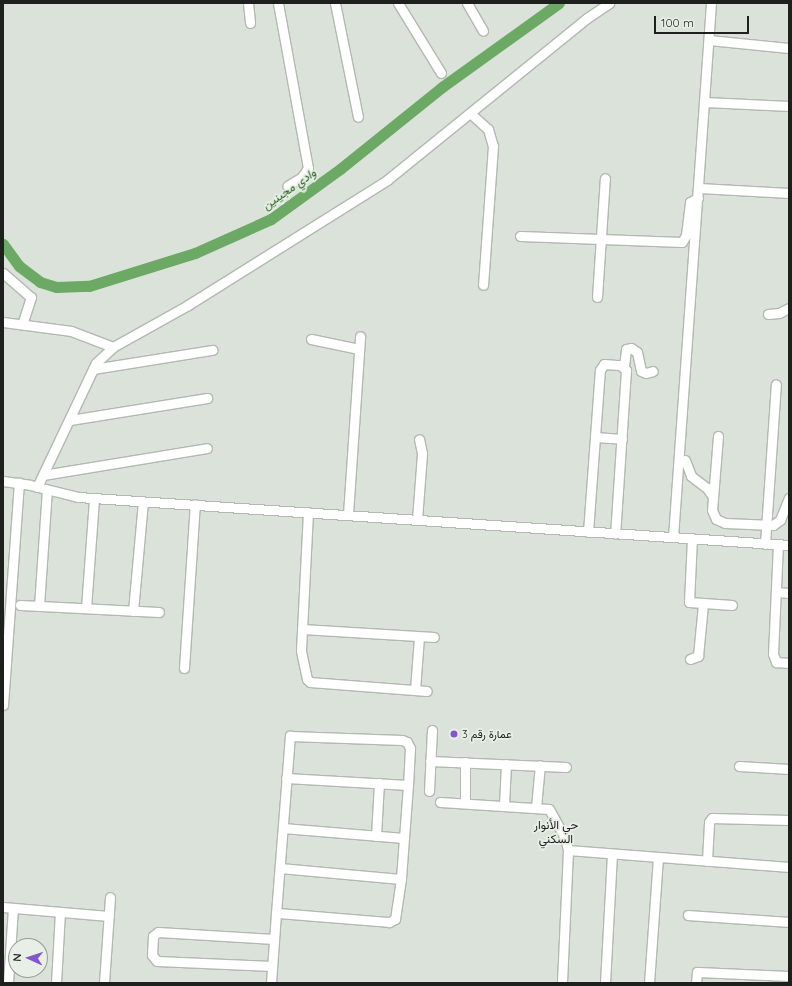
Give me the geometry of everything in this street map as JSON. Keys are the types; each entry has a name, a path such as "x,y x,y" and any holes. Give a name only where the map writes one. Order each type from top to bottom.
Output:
{"street":[{"path":"248,3 250,23"},
{"path":"278,3 308,168 302,177 287,186"},
{"path":"335,3 358,117"},
{"path":"398,3 441,73"},
{"path":"467,3 483,31"},
{"path":"37,487 93,369 113,347 188,305 388,180 587,18 609,3"},
{"path":"673,537 711,3"},
{"path":"709,40 789,48"},
{"path":"705,102 789,106"},
{"path":"470,113 488,129 493,146 483,285"},
{"path":"597,297 605,178"},
{"path":"699,188 789,193"},
{"path":"520,236 682,242 686,235 690,202 698,198"},
{"path":"3,273 31,297 22,324"},
{"path":"768,314 779,313 789,308"},
{"path":"3,322 71,331 113,347"},
{"path":"348,514 360,336"},
{"path":"311,339 359,349"},
{"path":"615,534 622,439 626,370 624,366 626,349 631,348 637,352 641,371 646,373 653,371"},
{"path":"93,369 212,350"},
{"path":"588,532 600,368 604,364 624,366"},
{"path":"765,544 776,384"},
{"path":"70,420 206,398"},
{"path":"718,436 713,516 719,522 766,525 780,520 789,498"},
{"path":"595,437 622,439"},
{"path":"417,520 422,453 419,439"},
{"path":"43,475 207,448"},
{"path":"685,460 691,476 707,488 714,497"},
{"path":"3,481 37,487 67,496 789,545"},
{"path":"3,705 4,666 19,483"},
{"path":"39,606 47,490"},
{"path":"86,608 94,498"},
{"path":"133,611 143,501"},
{"path":"184,668 195,504"},
{"path":"308,512 302,629 302,662 308,681 428,691"},
{"path":"692,538 689,602 732,605"},
{"path":"778,544 774,659 776,662 789,663"},
{"path":"776,592 789,593"},
{"path":"690,658 698,656 703,604"},
{"path":"20,605 159,612"},
{"path":"302,629 434,637"},
{"path":"415,690 419,637"},
{"path":"429,791 432,730"},
{"path":"271,983 276,913 283,828 286,778 290,736 402,740 410,748 401,879 398,912 395,918 389,922 276,913"},
{"path":"430,761 566,766"},
{"path":"465,762 465,803"},
{"path":"504,805 506,764"},
{"path":"536,807 540,765"},
{"path":"739,766 789,769"},
{"path":"286,778 408,785"},
{"path":"376,836 379,783"},
{"path":"440,802 549,809 565,838 568,850 562,983"},
{"path":"707,861 709,822 712,818 789,820"},
{"path":"283,828 404,838"},
{"path":"568,850 789,867"},
{"path":"606,983 612,854"},
{"path":"649,983 658,857"},
{"path":"280,868 401,879"},
{"path":"104,983 110,897"},
{"path":"8,983 8,907 109,916"},
{"path":"56,983 60,912"},
{"path":"688,915 789,922"},
{"path":"272,966 157,961 152,954 153,936 158,932 274,939"},
{"path":"696,983 697,972 751,979 789,976"}],"waterway":[{"name":"وادي مجينين","path":"3,244 19,266 40,282 56,287 89,286 195,253 271,219 340,169 442,87 559,3"}],"place":[{"name":"عمارة رقم 3","path":"454,734"}],"district":[{"name":"حي الأنوار السكني","path":"556,832"}]}
